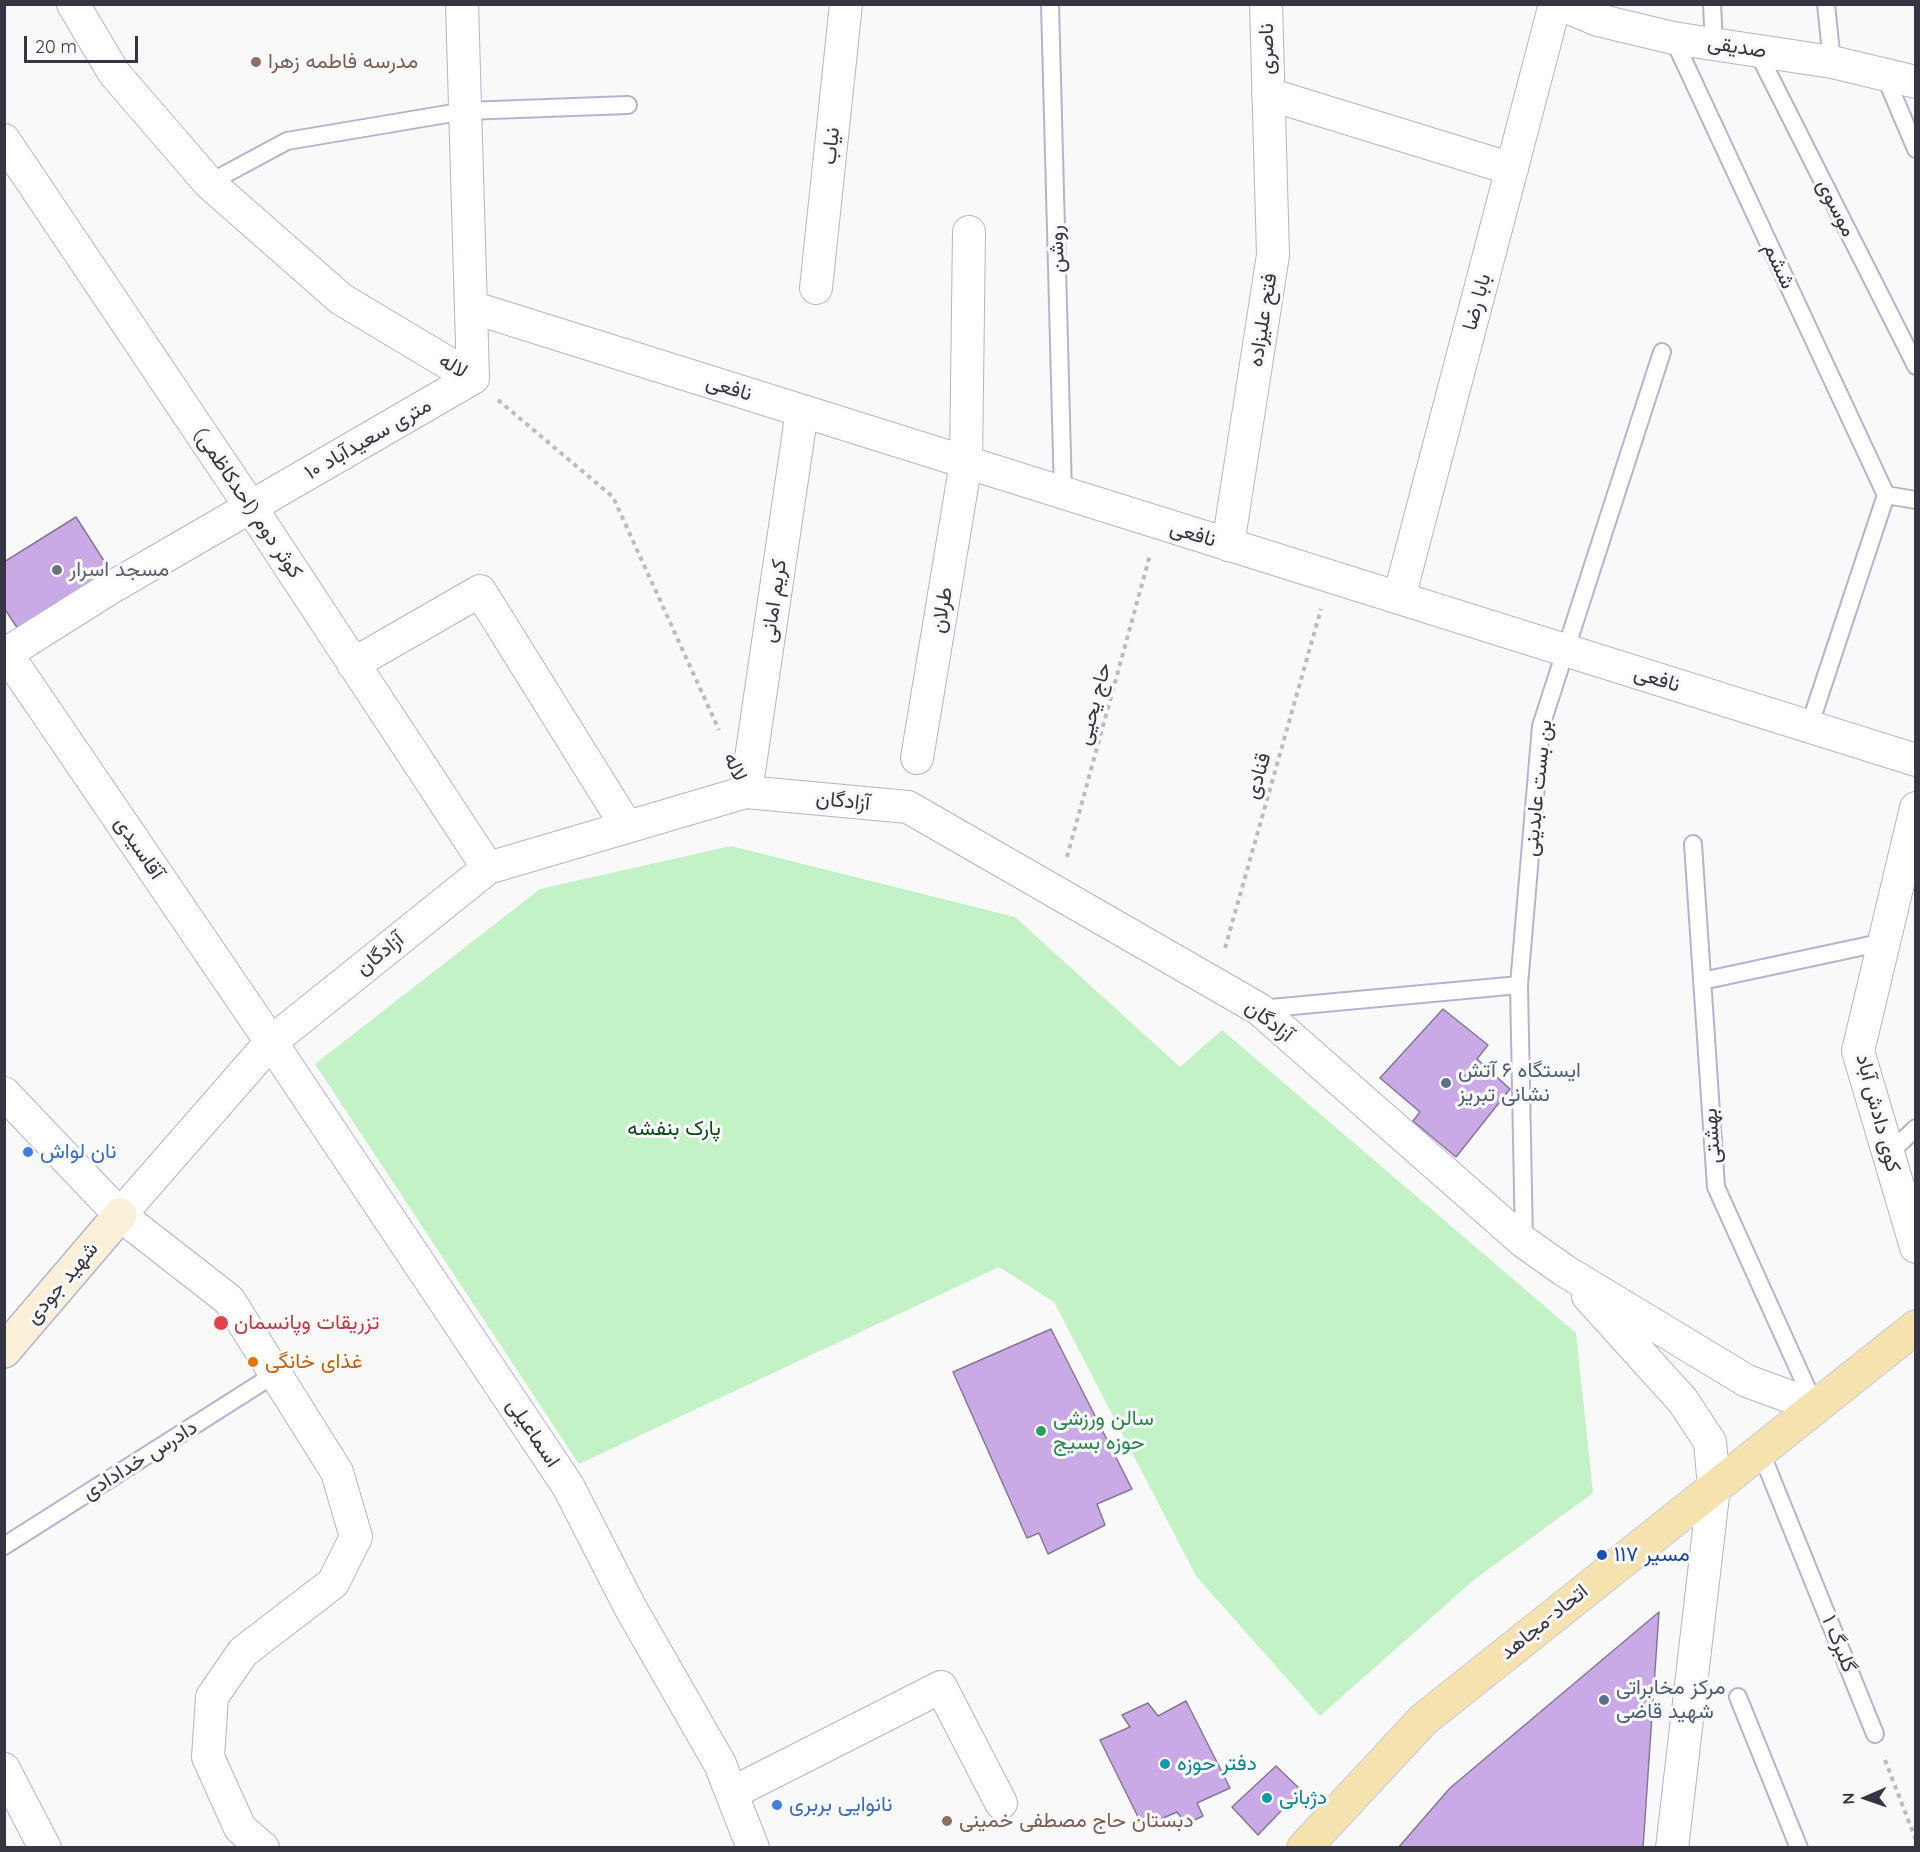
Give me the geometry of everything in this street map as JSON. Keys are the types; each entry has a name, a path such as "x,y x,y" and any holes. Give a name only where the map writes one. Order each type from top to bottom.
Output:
{"main road":[{"name":"اتحاد-مجاهد","path":"1304,1848 1423,1719 1815,1406 1914,1331"}],"street":[{"name":"لاله","path":"73,4 114,73 209,183 341,299 473,378"},
{"path":"462,4 473,378"},
{"name":"نیاب","path":"816,288 846,4"},
{"name":"ناصری","path":"1266,4 1268,94"},
{"name":"بابا رضا","path":"1399,598 1555,4"},
{"name":"صدیقی","path":"1560,4 1598,20 1673,38 1832,62 1916,82"},
{"path":"1268,94 1512,169"},
{"name":"فتح علیزاده","path":"1228,544 1273,255 1268,94"},
{"name":"کوثر دوم (احدکاظمی)","path":"4,140 250,506 488,868"},
{"path":"966,462 969,232"},
{"name":"نافعی","path":"471,307 1916,760"},
{"name":"۱۰ متری سعیدآباد","path":"5,653 107,590 473,378"},
{"name":"کریم امانی","path":"746,792 802,411"},
{"name":"طرلان","path":"917,758 966,462"},
{"path":"353,664 480,591 627,827"},
{"name":"آقاسیدی","path":"5,653 271,1042"},
{"name":"آزادگان","path":"120,1215 271,1042 488,868 746,792 908,807 1259,1009 1524,1242 1565,1271"},
{"name":"کوی دادش آباد","path":"1916,808 1858,1051 1916,1248"},
{"name":"اسماعیلی","path":"271,1042 568,1486 630,1607 720,1764 753,1848"},
{"path":"4,1093 120,1215 229,1300 338,1472 356,1537 333,1583 243,1652 212,1698 208,1757 240,1828 263,1848"},
{"name":"شهید جودی","path":"4,1351 120,1215"},
{"path":"1565,1271 1747,1381 1815,1406"},
{"path":"1565,1271 1683,1401 1710,1442 1714,1487 1672,1848"},
{"path":"732,1794 941,1688 1001,1803"},
{"path":"4,1769 45,1848"}],"lane":[{"name":"روشن","path":"1050,4 1063,493"},
{"path":"1712,4 1714,44"},
{"path":"1826,4 1832,62"},
{"name":"ششم","path":"1673,38 1886,495"},
{"name":"موسوی","path":"1757,51 1916,366"},
{"path":"1884,74 1916,149"},
{"path":"209,183 287,141 465,111 628,105"},
{"name":"بن بست عابدینی","path":"1524,1242 1519,986 1541,726 1662,352"},
{"path":"1809,727 1886,495 1916,500"},
{"name":"بهشتی","path":"1693,844 1716,1187 1815,1406"},
{"path":"1702,981 1884,942"},
{"path":"1259,1009 1519,986"},
{"path":"1888,1154 1916,1128"},
{"name":"دادرس خدادادی","path":"4,1546 275,1374"},
{"name":"گلبرگ ۱","path":"1760,1450 1875,1734"},
{"path":"1738,1697 1799,1848"}],"path":[{"name":"لاله","path":"473,378 613,497 722,737"},
{"name":"حاج یحیی","path":"1058,893 1158,523"},
{"name":"قنادی","path":"1215,984 1330,577"},
{"path":"1875,1734 1916,1839"}],"green space":[{"name":"پارک بنفشه","path":"731,846 1015,917 1180,1067 1222,1030 1576,1333 1593,1493 1475,1579 1320,1716 1196,1576 1054,1302 999,1267 579,1464 315,1064 540,889"}],"building":[{"name":"مسجد اسرار","path":"76,517 115,578 22,635 4,608 4,562"},
{"name":"ایستگاه ۶ آتش نشانی تبریز","path":"1443,1009 1488,1045 1477,1059 1510,1089 1456,1157 1413,1121 1420,1112 1380,1078"},
{"name":"سالن ورزشی حوزه بسیج","path":"1051,1329 1132,1489 1097,1504 1105,1525 1048,1554 1039,1533 1027,1538 953,1372"},
{"name":"مرکز مخابراتی شهید قاضی","path":"1659,1612 1643,1848 1398,1848 1450,1788"},
{"name":"دفتر حوزه","path":"1186,1701 1230,1788 1197,1803 1203,1816 1186,1824 1177,1812 1143,1827 1100,1740 1130,1727 1122,1715 1148,1703 1158,1716"},
{"name":"دژبانی","path":"1276,1766 1301,1790 1258,1835 1232,1807"}],"place":[{"name":"مدرسه فاطمه زهرا","path":"256,62"},
{"name":"مسجد اسرار","path":"57,570"},
{"name":"ایستگاه ۶ آتش نشانی تبریز","path":"1446,1083"},
{"name":"نان لواش","path":"28,1152"},
{"name":"تزریقات وپانسمان","path":"221,1323"},
{"name":"غذای خانگی","path":"253,1362"},
{"name":"سالن ورزشی حوزه بسیج","path":"1041,1431"},
{"name":"مسیر ۱۱۷","path":"1602,1555"},
{"name":"مرکز مخابراتی شهید قاضی","path":"1604,1700"},
{"name":"دفتر حوزه","path":"1165,1764"},
{"name":"دژبانی","path":"1267,1798"},
{"name":"نانوایی بربری","path":"777,1805"},
{"name":"دبستان حاج مصطفی خمینی","path":"947,1821"}]}
